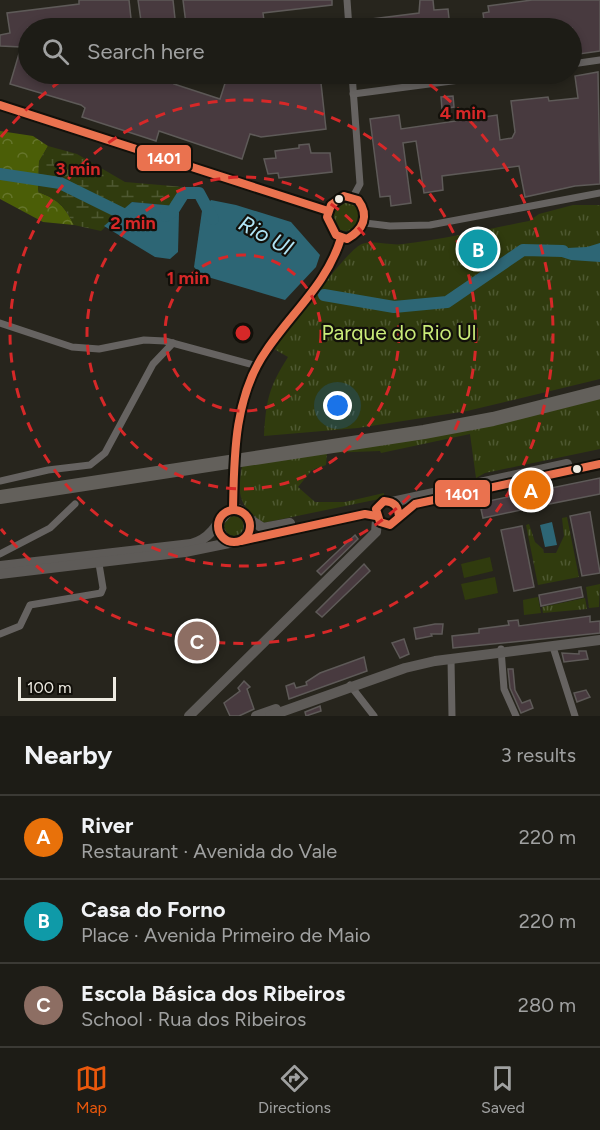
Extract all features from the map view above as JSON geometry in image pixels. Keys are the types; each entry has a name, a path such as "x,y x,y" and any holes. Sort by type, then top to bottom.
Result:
{"highway":[{"path":"245,457 492,414 600,387"},
{"path":"0,491 493,419 600,392"},
{"path":"0,497 230,459"}],"main road":[{"path":"189,716 376,532 377,514 384,501 392,502 600,457"},
{"path":"196,716 415,504 600,464"},
{"path":"392,502 398,508 395,521"},
{"path":"0,566 190,544 209,534 221,518 234,510 243,512 263,528 377,514"},
{"path":"0,574 191,552 365,514 377,514"},
{"path":"377,514 383,524 395,521"},
{"path":"221,518 219,532 225,540 238,542 249,534 249,519"},
{"path":"255,716 405,668 574,639 581,642"},
{"path":"270,716 404,664 434,656 553,647 600,640"}],"street":[{"path":"347,0 348,18"},
{"path":"582,63 600,60"},
{"path":"352,84 360,184 354,196"},
{"path":"353,94 429,84"},
{"path":"0,105 328,211"},
{"path":"365,223 390,226 430,225 600,193"},
{"path":"328,211 344,196 354,196 359,201 365,223"},
{"path":"328,211 333,233 341,238 351,238 365,223"},
{"path":"234,510 243,403 257,366 320,282 338,254 341,238"},
{"path":"0,323 72,346 99,349 144,340 173,343 257,366"},
{"path":"0,481 98,461 105,453 153,364 173,343"},
{"path":"0,554 50,528 75,504"},
{"path":"0,634 20,626 30,605 101,593 103,588 99,564"},
{"path":"553,647 575,716"},
{"path":"501,650 504,689 516,716"},
{"path":"450,659 452,716"},
{"path":"350,685 374,716"}],"green space":[{"path":"0,131 33,136 48,146 39,162 38,192 60,204 74,225 43,222 0,199"},
{"path":"48,146 77,154 125,182 184,187 174,206 132,202 101,231 74,225 60,204 38,192 39,161"},
{"path":"346,203 356,207 360,217 356,227 346,231 336,227 332,217 336,207"},
{"name":"Parque do Rio Ul","path":"573,205 600,205 600,379 467,411 358,428 264,436 270,394 288,357 274,349 354,249 367,243 398,244 450,237 529,221 539,214"},
{"path":"600,397 600,449 485,473 476,478 470,434 381,453 380,451 327,453 326,465 312,470 298,487 315,502 345,502 384,493 384,498 263,523 248,510 241,498 242,465"},
{"path":"230,516 238,516 244,522 244,530 238,536 230,536 224,530 224,522"},
{"path":"567,517 579,577 538,585 526,525 529,524 535,542 544,553 556,553 564,536 562,518"},
{"path":"490,557 493,571 464,578 461,564"},
{"path":"495,577 498,593 465,600 461,584"},
{"path":"600,584 599,607 589,608 586,587"},
{"path":"538,597 541,613 524,615 523,600"},
{"path":"585,598 587,609 543,613 542,607"}],"water":[{"path":"211,200 236,205 291,222 320,255 316,267 285,300 201,275 194,267 202,211"},
{"path":"132,202 176,206 179,213 178,252 170,259 155,257 104,226"},
{"path":"600,243 600,262 571,260 549,253 547,249 587,247"},
{"path":"552,522 557,545 545,547 540,525"}],"building":[{"path":"79,0 129,0 131,18 18,18 18,47 0,46 0,35 10,33 7,13 79,4"},
{"path":"138,0 173,0 175,18 141,18"},
{"path":"183,0 332,0 332,5 263,13 264,18 185,18"},
{"path":"420,0 433,0 434,10 448,9 449,18 380,18 419,13"},
{"path":"532,0 600,0 600,51 582,54 582,18 484,18 483,13 489,12 488,6"},
{"path":"18,57 18,84 174,84 220,99 225,84 321,84 326,129 261,137 250,134 242,159 159,131 156,141 82,117 85,108 81,105 10,84"},
{"path":"598,72 600,184 575,186 525,197 519,166 442,176 443,190 424,193 416,141 403,143 411,203 391,206 390,196 380,197 370,119 399,115 401,129 497,115 500,140 512,138 515,132 511,101 548,97 549,101 578,98 576,84 582,84 582,75"},
{"path":"453,96 454,107 442,109 441,97"},
{"path":"309,144 311,153 330,153 332,172 279,178 278,173 268,174 264,159 276,158 275,151 299,148 299,145"},
{"path":"486,235 490,239 482,252 472,251 473,246"},
{"path":"600,478 600,494 549,504 546,489"},
{"path":"532,492 535,507 483,518 481,509 485,508 484,502"},
{"path":"590,512 600,573 582,576 570,516"},
{"path":"522,526 534,587 514,591 501,530"},
{"path":"355,535 358,539 321,575 317,571"},
{"path":"364,564 370,571 322,617 316,612"},
{"path":"581,587 583,597 541,606 539,595"},
{"path":"590,616 590,622 600,621 600,633 453,648 452,636 479,633 479,629 509,625 508,621 518,620 519,626"},
{"path":"443,624 442,634 431,634 432,636 416,639 414,628"},
{"path":"404,639 409,654 400,658 392,643"},
{"path":"579,651 586,651 588,659 564,662 562,653 579,654"},
{"path":"364,657 367,671 289,699 286,686 294,683 296,688 307,685 306,682 320,673"},
{"path":"508,669 513,669 515,690 522,703 530,700 533,708 521,713 510,688"},
{"path":"244,681 250,687 247,689 254,709 239,716 230,716 224,703 240,691 238,688"},
{"path":"586,690 590,697 577,702 574,693"},
{"path":"320,706 321,711 306,716 305,712"}],"waterway":[{"name":"Rio Ul","path":"0,174 60,183 133,219"},
{"name":"Rio Ul","path":"165,216 172,212 184,193 199,193 213,219"},
{"path":"478,231 498,265"},
{"name":"Rio Ul","path":"324,295 394,307 447,302 523,250 563,251"}],"transit line":[{"name":"1401","path":"0,105 328,211"},
{"name":"1401","path":"344,196 358,200 364,212 361,227 347,239 336,235 327,217 331,205 344,196"},
{"name":"1401","path":"233,510 235,448 247,388 266,351 327,270 341,238"},
{"name":"1401","path":"399,517 397,507 391,502 384,501 376,509 380,522 390,525 415,504 600,464"},
{"name":"1401","path":"234,510 245,515 250,526 245,537 234,542 223,537 218,526 223,515 234,510"},
{"name":"1401","path":"241,541 365,514 376,516"}],"place":[{"name":"Casa do Forno","path":"478,249"},
{"name":"River","path":"531,490"},
{"name":"Escola Básica dos Ribeiros","path":"197,641"}]}
